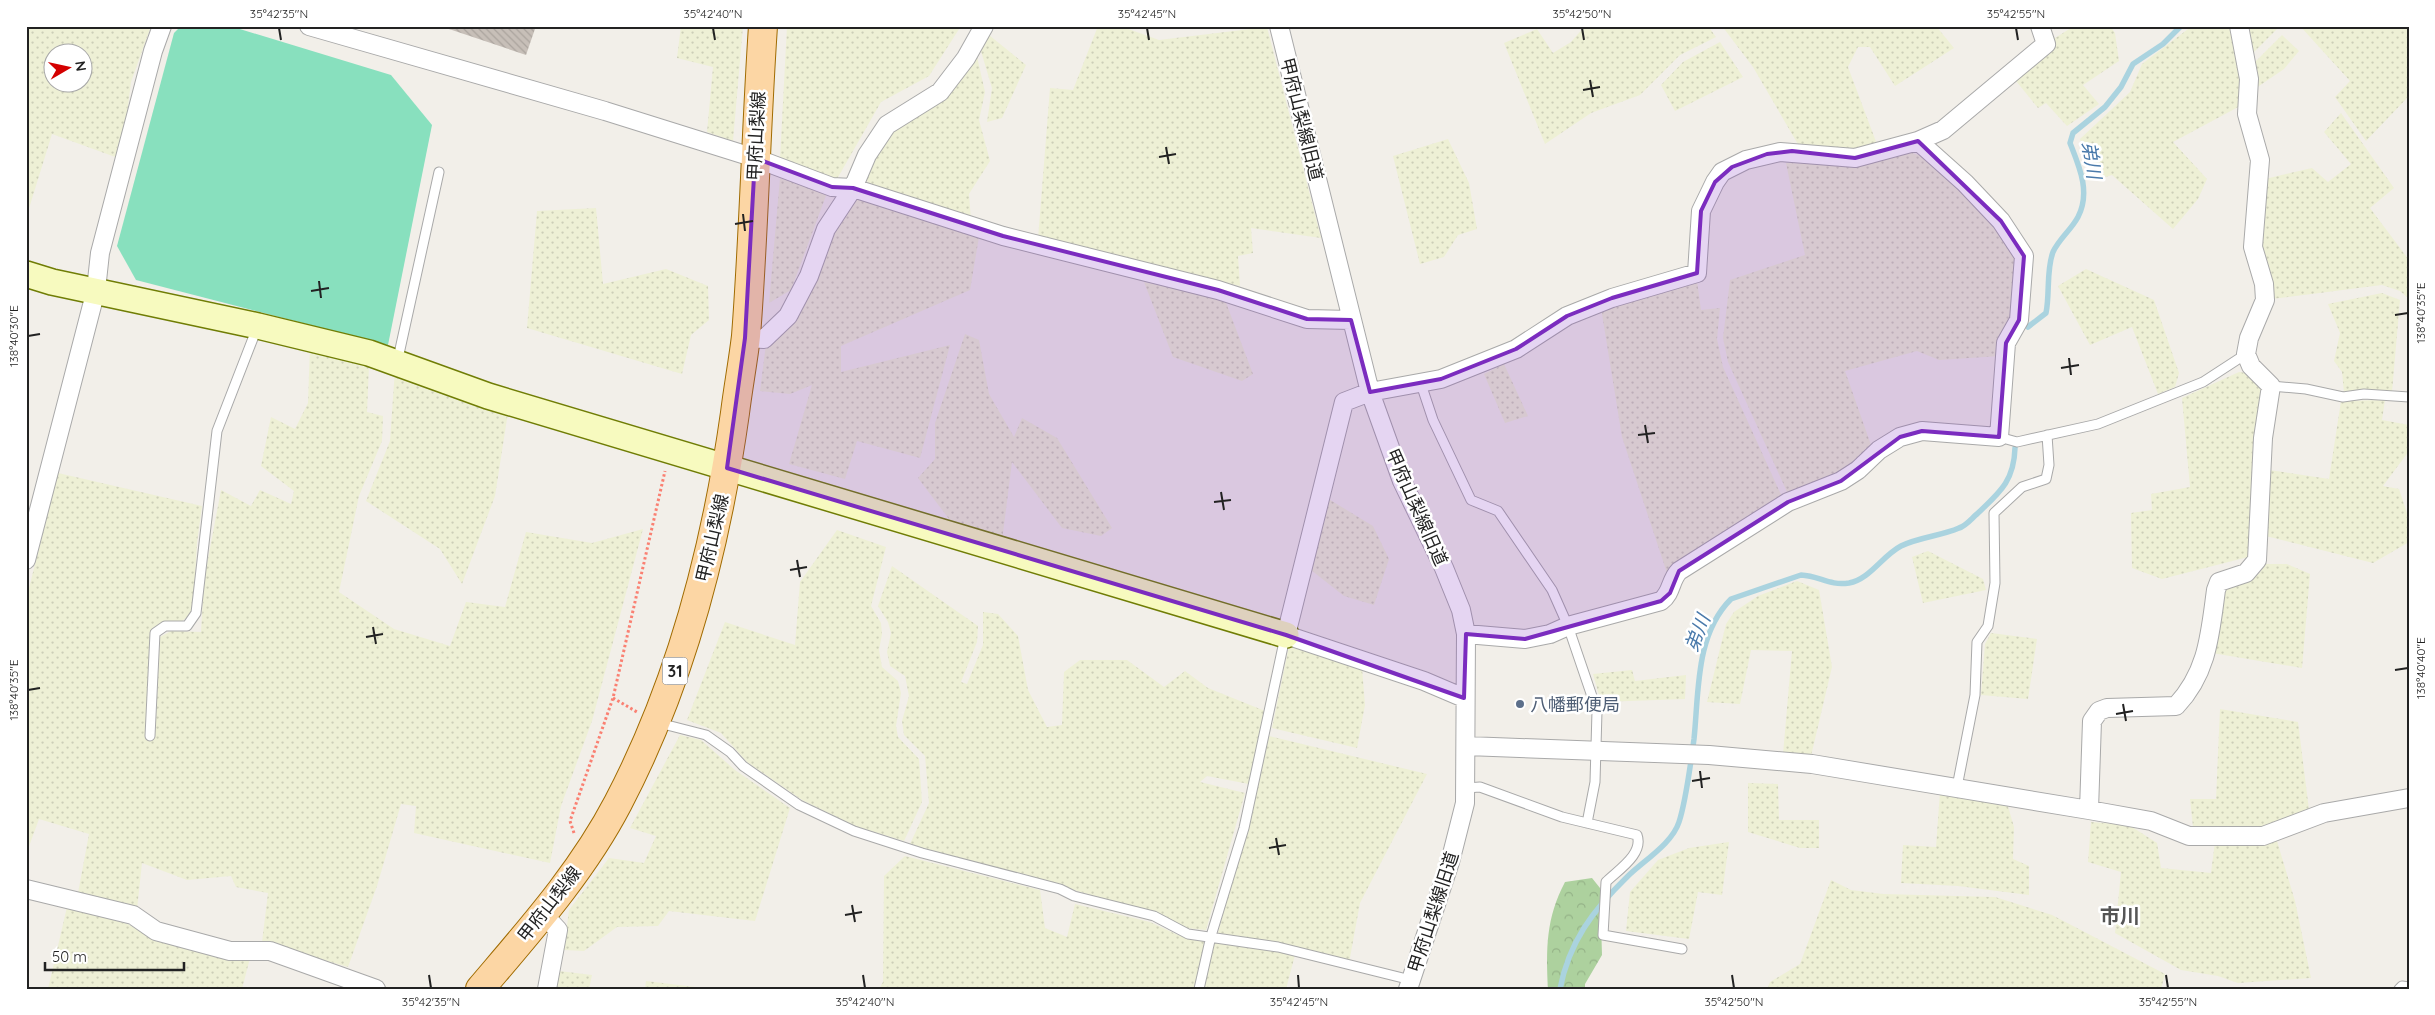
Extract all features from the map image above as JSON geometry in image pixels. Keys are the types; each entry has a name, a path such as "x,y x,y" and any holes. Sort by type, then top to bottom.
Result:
{"main road":[{"name":"甲府山梨線","path":"480,989 544,915 584,859 618,803 656,723 698,599 727,468 746,338 762,26"}],"street":[{"path":"26,560 96,290 100,253 153,51 162,26"},
{"path":"309,26 341,30 755,158 832,187 853,188 1003,236 1218,290 1307,319 1351,320"},
{"path":"746,338 764,338 788,316 808,276 826,229 853,188 867,155 887,125 940,92 966,58 984,26"},
{"name":"甲府山梨線旧道","path":"1279,26 1370,392 1402,480 1444,568 1461,610 1466,634 1464,698 1467,746 1466,803 1450,862 1409,985"},
{"path":"1286,635 1344,402 1370,392 1440,379 1516,349 1567,316 1612,298 1697,273 1701,212 1715,182 1722,172 1780,152 1855,158 1918,142 1943,130 2046,44 2040,26"},
{"path":"2089,810 2092,721 2099,711 2107,708 2176,706 2188,694 2207,653 2216,590 2219,582 2246,573 2257,560 2265,416 2271,386 2251,366 2246,354 2249,338 2265,300 2264,284 2253,247 2260,160 2247,114 2249,79 2239,26"},
{"path":"1466,634 1525,639 1550,634 1568,626 1661,600 1670,593 1675,575 1679,571 1788,502 1841,482 1858,470 1879,450 1900,437 1922,431 1999,436 2006,343 2019,320 2024,256 2001,221 1965,183 1918,142"},
{"path":"26,274 370,353 488,396 672,449 727,468 1286,635 1424,682 1464,698"},
{"path":"1467,746 1709,755 1812,764 2089,810 2150,822 2189,836 2263,836 2324,813 2409,798"},
{"path":"26,889 132,915 156,931 230,951 270,951 376,989"},
{"path":"544,915 558,930 546,989"}],"lane":[{"path":"397,363 439,172"},
{"path":"150,736 155,633 165,626 187,626 196,613 217,431 258,326"},
{"path":"1999,436 2017,442 2098,424 2203,382 2246,354"},
{"path":"1421,384 1433,420 1471,500 1498,510 1552,590 1568,626 1597,711 1595,782 1587,823"},
{"path":"2271,386 2306,389 2343,397 2364,394 2409,397"},
{"path":"1957,787 1975,695 1977,642 1988,626 1995,583 1994,513 2022,487 2046,479 2049,465 2047,435"},
{"path":"1200,989 1211,936 1244,828 1286,635"},
{"path":"656,723 706,735 730,752 743,766 799,805 854,831 922,853 1060,889 1074,896 1154,916 1188,934 1278,947 1409,985"},
{"path":"1466,788 1480,787 1562,818 1637,835 1639,840 1637,851 1606,882 1603,935 1682,949"},
{"path":"2399,989 2402,986 2409,987"}],"path":[{"path":"584,859 570,821 613,698 661,482 672,449"}],"highlighted area":[{"path":"1918,141 2001,221 2024,256 2019,320 2006,343 1999,437 1922,431 1900,437 1841,481 1788,502 1679,571 1670,593 1661,601 1525,639 1466,634 1464,698 1286,635 727,468 745,338 755,158 832,187 853,188 1003,236 1218,290 1307,319 1351,320 1370,392 1441,379 1516,349 1567,316 1612,298 1697,273 1701,211 1715,182 1732,167 1767,154 1792,151 1855,158"}],"green space":[{"path":"26,26 151,26 131,82 125,130 118,158 52,134 26,218"},
{"path":"181,26 230,26 391,75 432,125 388,345 136,280 117,246 174,33"},
{"path":"681,26 743,26 733,141 707,132 713,67 677,58"},
{"path":"787,26 961,26 929,76 881,102 837,179 780,159"},
{"path":"1098,26 1120,26 1159,40 1267,27 1321,238 1251,228 1253,253 1238,256 1240,286 1038,239 1050,88 1073,90"},
{"path":"1585,26 1708,26 1716,37 1680,55 1640,95 1591,113 1545,144 1504,43 1537,29 1553,53 1571,42"},
{"path":"1722,26 1936,26 1954,48 1895,86 1870,47 1858,47 1848,67 1878,147 1852,153 1799,146 1753,67"},
{"path":"2074,26 2110,26 2115,33 2119,61 2083,85 2099,104 2067,126 2046,103 2038,108 2016,81 2047,52 2052,40"},
{"path":"2192,26 2235,26 2244,81 2242,105 2173,142 2207,179 2198,199 2173,229 2112,175 2096,180 2080,139 2130,92 2142,64"},
{"path":"2244,26 2280,26 2249,57"},
{"path":"2300,26 2409,26 2409,96 2366,141 2335,97 2350,81"},
{"path":"989,35 1026,65 1002,118 987,122 992,88 980,48"},
{"path":"2282,35 2299,51 2284,69 2256,88 2253,64"},
{"path":"1720,42 1743,77 1675,111 1661,85 1683,62"},
{"path":"976,52 985,92 979,120 990,161 969,194 971,220 872,191 865,176 890,130"},
{"path":"2341,113 2394,188 2370,208 2409,260 2409,299 2400,291 2382,285 2272,299 2259,247 2265,179 2312,168 2328,182 2351,164 2324,132"},
{"path":"1448,139 1469,183 1477,229 1458,235 1444,257 1420,264 1393,156"},
{"path":"1906,151 1931,159 1997,223 2019,256 2015,306 2000,356 1939,360 1917,351 1845,371 1871,445 1857,464 1788,494 1728,362 1723,338 1730,280 1805,255 1786,163 1862,165"},
{"path":"780,178 827,193 791,290 769,303"},
{"path":"857,196 979,237 970,290 841,346 841,372 950,345 920,458 857,441 845,479 789,464 812,385 790,394 760,391 766,344 792,326 803,306 831,233"},
{"path":"596,208 603,284 666,269 708,286 709,320 691,335 682,374 527,328 537,211"},
{"path":"2086,269 2154,300 2179,373 2175,387 2158,394 2132,327 2090,345 2058,286"},
{"path":"1697,281 1701,310 1720,308 1717,339 1723,367 1783,499 1667,573 1622,437 1601,308"},
{"path":"1144,282 1225,300 1253,374 1242,381 1173,357"},
{"path":"2382,293 2400,300 2392,392 2344,393 2342,372 2334,361 2340,333 2328,304"},
{"path":"965,334 979,340 989,394 1014,437 1022,418 1057,438 1112,528 1101,536 1062,528 1012,462 1002,541 952,523 918,478 935,459 935,423"},
{"path":"310,346 369,366 367,412 383,416 382,441 359,496 339,592 394,629 450,646 466,602 505,607 526,532 592,543 643,529 592,721 561,806 550,863 414,833 416,806 401,804 377,886 348,967 262,942 268,893 236,887 231,876 187,880 142,863 137,909 78,893 89,834 39,819 28,849 26,849 26,600 58,473 202,506 197,543 193,612 181,622 168,622 152,628 147,740 155,738 160,637 171,631 201,632 204,580 221,490 251,506 260,490 291,504 294,491 261,466 271,417 295,429 308,403"},
{"path":"1504,364 1528,416 1505,423 1484,374"},
{"path":"395,369 509,406 495,496 462,584 440,549 366,501 390,441"},
{"path":"2239,372 2255,374 2265,389 2254,524 2248,557 2162,579 2132,568 2131,513 2152,510 2151,494 2190,487 2182,398"},
{"path":"2385,400 2382,420 2409,425 2409,451 2383,486 2399,489 2409,519 2409,542 2373,563 2266,536 2269,470 2329,479 2341,401"},
{"path":"1327,498 1373,526 1389,559 1374,605 1344,596 1311,570"},
{"path":"837,530 886,547 871,606 881,623 882,634 879,650 882,667 898,681 901,693 896,726 898,737 919,759 922,802 904,841 855,826 802,800 747,762 721,733 687,720 725,622 795,645 800,582"},
{"path":"1928,551 1983,579 1986,590 1923,603 1912,557"},
{"path":"2265,564 2287,564 2310,574 2302,668 2212,653 2221,590 2259,574"},
{"path":"892,566 978,626 977,642 961,682 967,684 983,645 983,612 998,614 1018,636 1028,690 1047,727 1062,725 1064,672 1080,660 1127,660 1164,687 1185,671 1208,688 1265,711 1249,784 1207,776 1200,782 1245,793 1206,930 1187,928 1159,914 910,844 929,803 925,756 904,735 902,721 909,696 905,676 890,666 887,652 891,633 888,622 878,606"},
{"path":"1797,581 1819,590 1832,667 1811,756 1783,754 1792,651 1751,650 1740,704 1707,702 1726,624 1734,612 1758,596"},
{"path":"1991,633 2037,639 2028,699 1981,695 1985,644"},
{"path":"1289,646 1362,668 1365,705 1357,748 1272,728"},
{"path":"1632,670 1635,681 1686,675 1685,699 1601,702 1593,674"},
{"path":"2220,709 2298,722 2309,810 2273,826 2256,828 2193,827 2190,799 2216,799"},
{"path":"680,735 701,740 735,770 790,808 755,921 669,911 658,926 617,927 584,951 564,950 569,910 609,858 644,863 656,836 630,828"},
{"path":"1269,736 1427,774 1360,903 1349,963 1281,945 1218,933"},
{"path":"1748,783 1778,784 1779,820 1819,820 1819,848 1800,848 1748,832"},
{"path":"1940,792 2007,803 2014,827 2013,859 2029,866 2029,895 1958,886 1901,883 1903,845 1936,847"},
{"path":"2091,822 2129,825 2157,843 2161,868 2211,873 2215,842 2277,841 2295,901 2311,978 2238,983 2218,976 2181,970 2115,933 2121,872 2088,862"},
{"path":"1729,842 1722,895 1698,892 1689,939 1626,931 1630,892 1658,860 1689,848"},
{"path":"905,856 1040,890 1045,928 1067,937 1075,904 1150,922 1178,935 1206,940 1194,989 879,989 883,982 884,876"},
{"path":"1592,878 1600,888 1602,955 1585,984 1585,989 1548,989 1547,947 1554,908 1559,895 1565,882"},
{"path":"1831,880 1851,890 1883,894 1995,897 2052,915 2165,974 2161,989 1767,989 1770,982 1800,964"},
{"path":"67,907 128,924 155,941 250,958 242,989 48,989"},
{"path":"1215,941 1295,955 1286,989 1204,989"},
{"path":"559,971 592,975 589,989 555,989"},
{"path":"646,981 712,989 645,989"}],"building":[{"path":"449,26 536,26 526,55 449,29"}],"waterway":[{"name":"弟川","path":"2028,327 2046,313 2053,252 2075,222 2082,208 2084,189 2070,143 2073,133 2105,107 2121,87 2133,64 2163,44 2181,26"},
{"name":"弟川","path":"1560,989 1569,956 1593,915 1627,877 1664,845 1679,822 1690,769 1701,665 1711,629 1719,613 1731,599 1801,575 1842,584 1856,581 1901,546 1962,527 1999,492 2009,478 2015,448"}],"place":[{"name":"八幡郵便局","path":"1520,704"}],"district":[{"name":"市川","path":"2120,915"}]}
